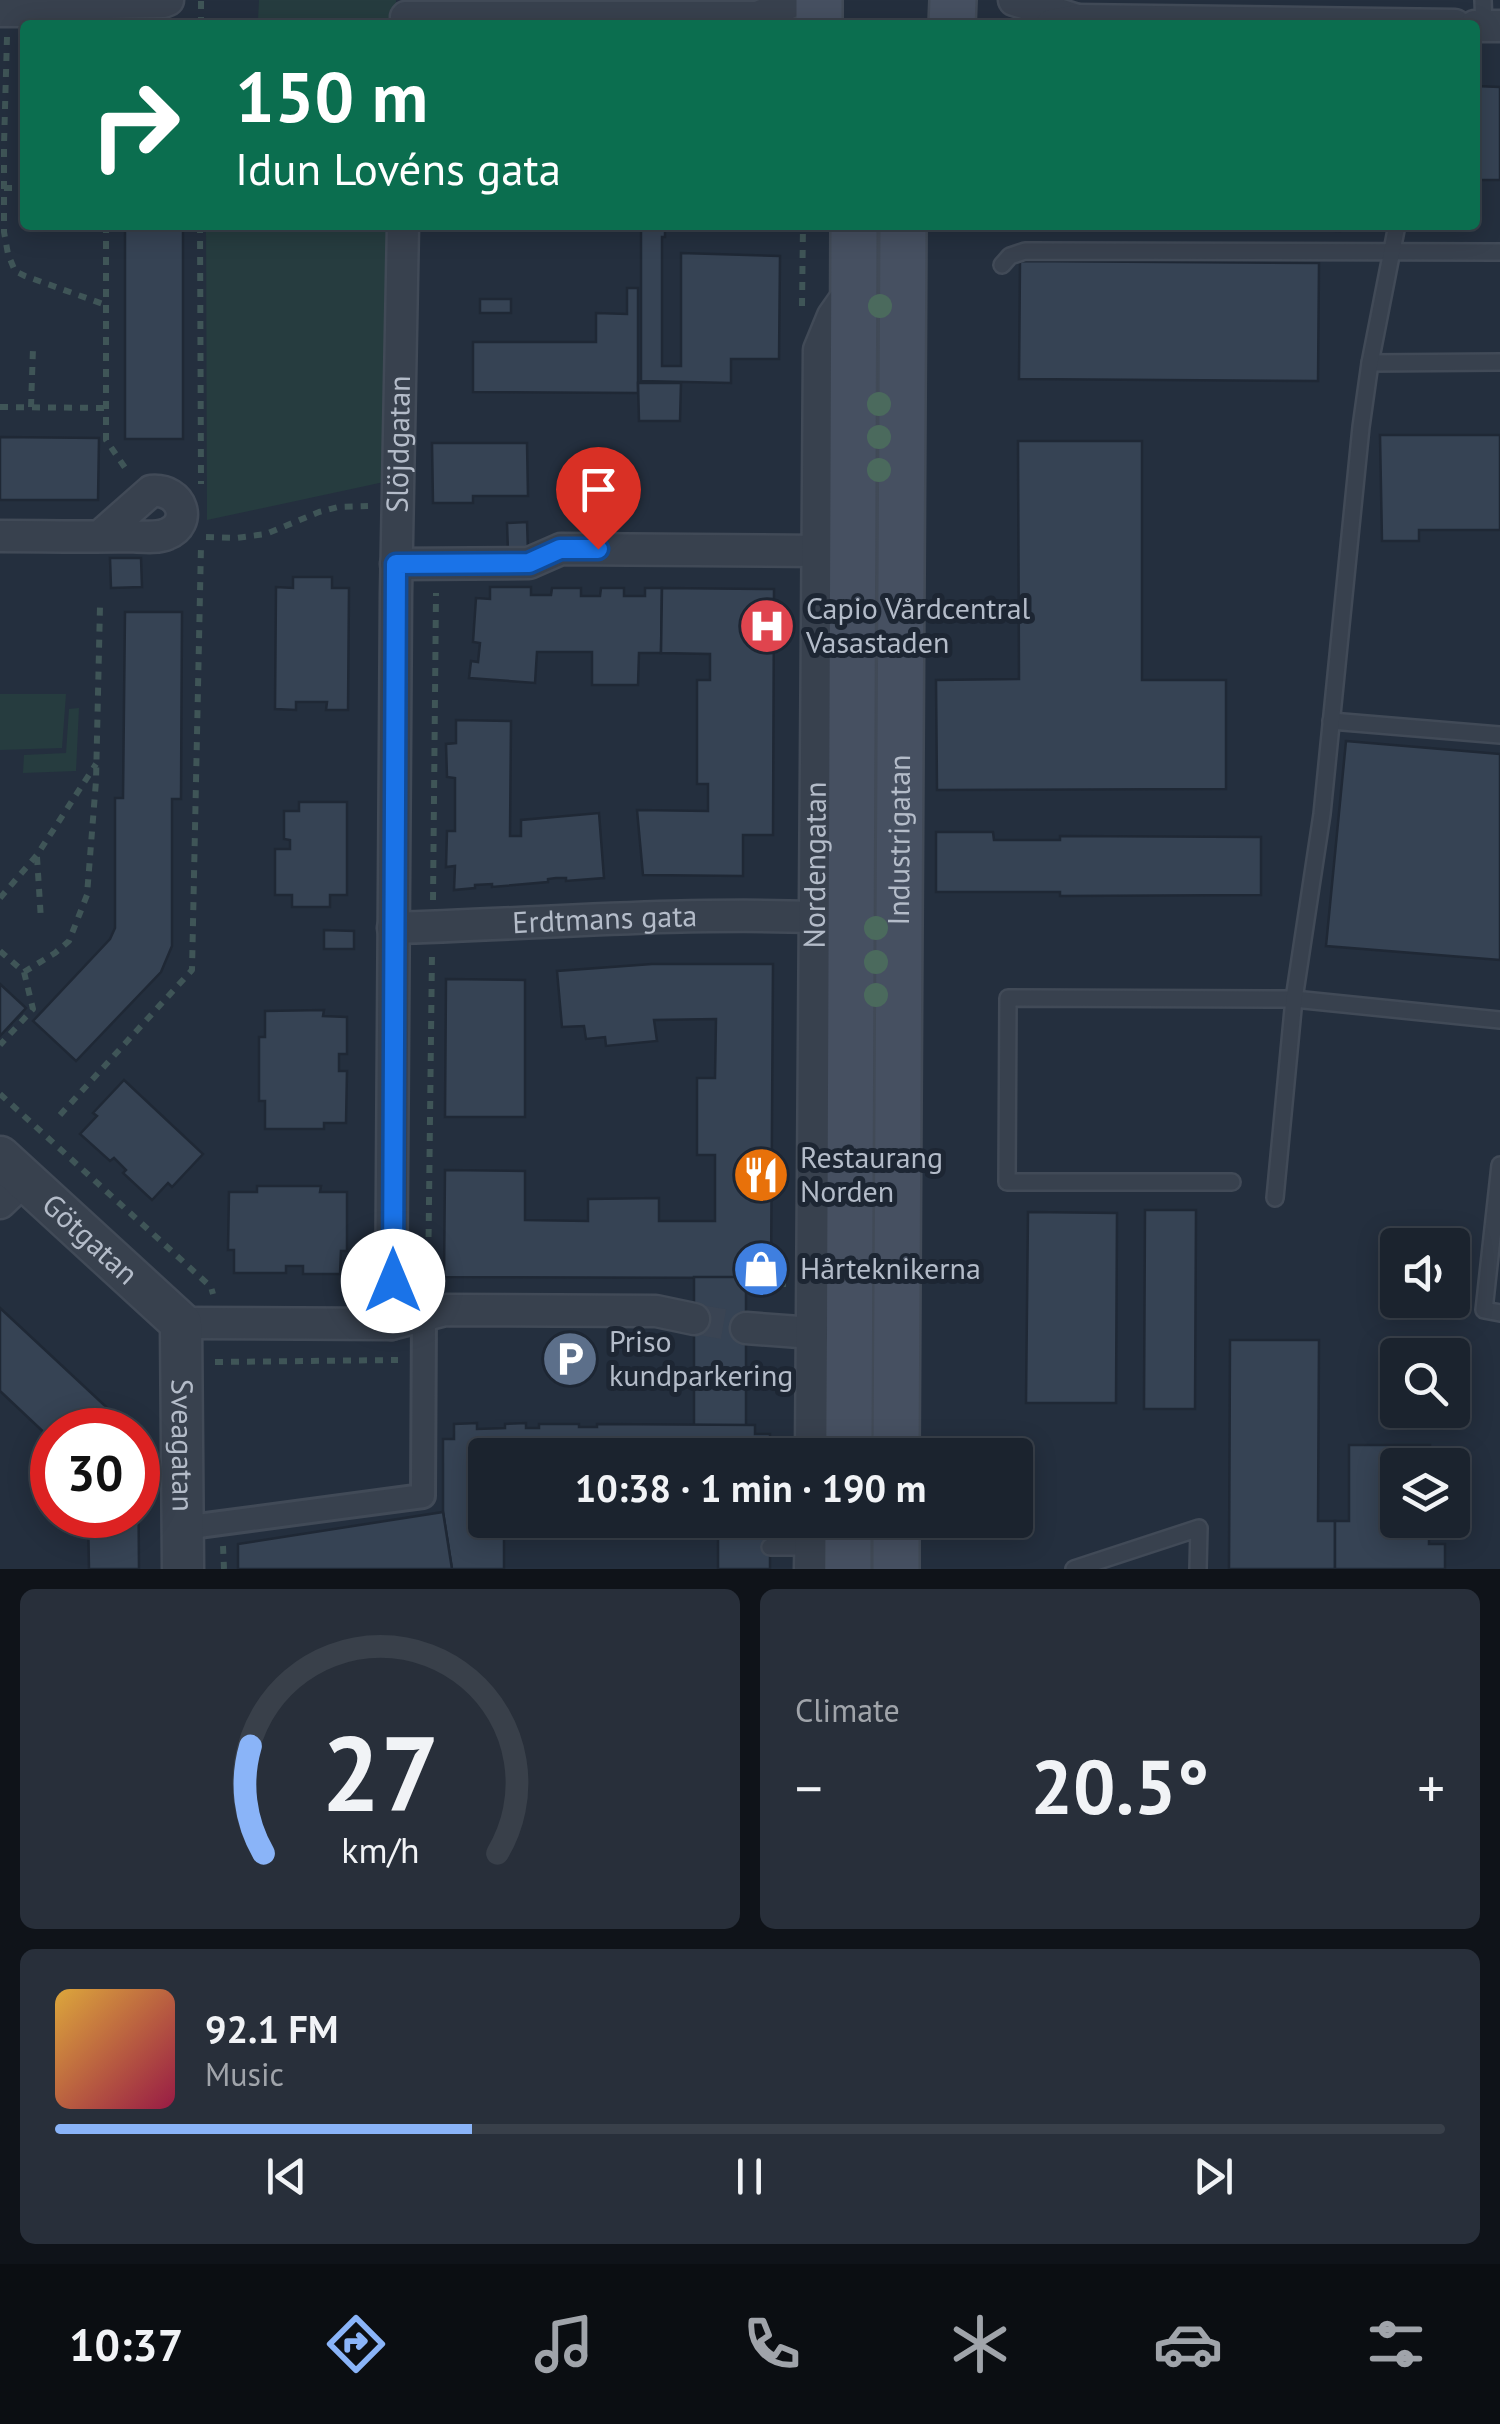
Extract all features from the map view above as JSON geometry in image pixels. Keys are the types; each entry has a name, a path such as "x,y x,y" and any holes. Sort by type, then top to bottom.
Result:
{"main road":[{"name":"Industrigatan","path":"849,1438 854,230"},
{"name":"Industrigatan","path":"896,1438 903,230"},
{"path":"896,1538 896,1569"}],"street":[{"path":"4,11 86,10 108,2 168,0"},
{"path":"767,20 796,0"},
{"path":"1014,0 1059,20"},
{"path":"406,14 715,20"},
{"name":"Slöjdgatan","path":"391,1324 396,564 403,230"},
{"name":"Nordengatan","path":"811,1438 819,350 833,316 854,287"},
{"path":"0,536 100,536 164,536 177,528 181,505 166,491 150,491 100,536"},
{"path":"396,564 529,563 560,549 818,551"},
{"name":"Erdtmans gata","path":"394,928 602,918 815,917"},
{"name":"Götgatan","path":"8,1180 200,1323"},
{"path":"200,1323 391,1324 445,1310 639,1310 694,1319"},
{"path":"183,1528 423,1496 424,1316"},
{"name":"Sveagatan","path":"184,1569 183,1528 200,1323"},
{"path":"746,1328 813,1333"}],"lane":[{"path":"1275,1198 1294,999 1322,814 1370,363 1397,230"},
{"path":"1002,265 1010,256 1025,251 1500,252"},
{"path":"1370,363 1500,362"},
{"path":"1331,721 1500,735"},
{"path":"1232,1182 1007,1182 1008,998 1294,999 1500,1020"},
{"path":"1500,1165 1484,1310 1500,1313"},
{"path":"1074,1569 1198,1528 1198,1569"},
{"path":"770,1547 820,1551"}],"path":[{"path":"4,11 4,232 8,254 15,271 106,305"},
{"path":"4,188 18,188"},
{"path":"106,230 106,440 143,496"},
{"path":"200,230 201,498"},
{"path":"31,408 33,348"},
{"path":"0,407 105,408"},
{"path":"60,1115 192,970 201,537 266,534 338,507 399,505"},
{"path":"24,972 68,940 86,895 97,762 100,606"},
{"path":"0,898 37,856 97,762"},
{"path":"37,856 41,920"},
{"path":"0,951 24,972 32,1010 0,1045"},
{"path":"0,1094 211,1288 200,1323"},
{"path":"220,1362 424,1359"}],"green space":[{"path":"259,0 396,0 396,20 258,20"},
{"path":"206,230 390,230 384,482 207,520"},
{"path":"0,694 66,694 62,748 0,750"},
{"path":"79,708 76,771 23,773 24,755 66,753 69,709"}],"building":[{"path":"1480,86 1500,87 1500,180 1480,180"},
{"path":"125,230 183,230 183,439 125,439"},
{"path":"641,230 665,230 662,366 681,366 681,253 780,256 779,359 731,359 731,383 641,381"},
{"path":"1020,261 1319,263 1318,381 1019,379"},
{"path":"627,288 638,288 638,393 473,392 473,342 596,342 596,313 627,314"},
{"path":"480,299 511,299 511,313 480,313"},
{"path":"638,383 681,383 680,421 639,421"},
{"path":"1380,435 1500,435 1500,530 1419,530 1419,541 1382,541"},
{"path":"0,437 99,438 98,500 0,500"},
{"path":"1018,441 1142,441 1142,680 1226,680 1226,789 937,790 936,680 1019,679"},
{"path":"432,443 527,443 528,496 473,496 473,503 433,503"},
{"path":"527,522 528,551 508,552 507,523"},
{"path":"110,558 141,558 142,587 111,588"},
{"path":"293,577 332,577 332,588 349,588 348,710 326,710 327,702 296,702 296,710 275,709 276,587 293,588"},
{"path":"490,587 531,587 531,595 551,595 552,588 581,588 581,596 600,596 601,588 624,588 624,596 645,596 645,588 662,588 661,653 639,653 638,685 592,685 592,652 537,652 535,683 469,678 471,661 478,662 480,643 473,642 476,598 490,599"},
{"path":"662,588 774,589 773,835 743,835 743,876 643,875 637,810 708,811 708,784 697,784 697,680 710,680 710,654 661,653"},
{"path":"125,612 182,612 181,799 172,799 172,946 161,972 76,1061 33,1021 110,939 115,928 115,798 123,798"},
{"path":"456,720 511,721 510,836 521,836 521,820 599,813 604,878 556,878 548,882 475,885 454,890 455,866 446,867 447,831 455,831 455,778 447,777 446,744 456,743"},
{"path":"1346,741 1500,754 1500,960 1326,946"},
{"path":"299,802 347,802 347,895 330,895 330,907 292,907 292,895 275,895 275,849 290,849 290,840 284,839 284,811 299,811"},
{"path":"936,832 993,832 994,840 1060,840 1060,836 1261,837 1261,895 936,892"},
{"path":"324,930 354,931 354,949 324,949"},
{"path":"652,964 773,964 771,1278 444,1277 445,1170 525,1171 525,1220 588,1221 588,1199 659,1198 659,1221 715,1221 715,1155 697,1155 697,1078 715,1078 716,1019 654,1020 657,1041 606,1046 605,1037 586,1039 584,1026 562,1027 557,971"},
{"path":"446,979 525,980 525,1117 445,1117"},
{"path":"0,984 26,1008 0,1036"},
{"path":"324,1010 323,1016 347,1017 347,1054 339,1054 339,1071 347,1071 346,1123 324,1123 324,1129 265,1129 265,1101 259,1101 259,1037 265,1037 265,1011"},
{"path":"124,1080 203,1154 172,1187 168,1183 152,1200 123,1173 126,1170 114,1158 110,1161 80,1134 97,1116 93,1113"},
{"path":"257,1186 321,1186 320,1192 347,1192 347,1251 341,1251 340,1274 303,1274 303,1266 286,1266 286,1273 234,1273 234,1250 228,1250 229,1192 257,1192"},
{"path":"1145,1210 1196,1210 1195,1409 1144,1409"},
{"path":"1028,1212 1117,1213 1116,1403 1026,1403"},
{"path":"694,1277 746,1277 746,1426 694,1425"},
{"path":"0,1308 107,1408 30,1408 30,1419 0,1391"},
{"path":"1230,1340 1319,1340 1318,1521 1335,1521 1335,1569 1229,1569"},
{"path":"477,1423 477,1429 526,1423 526,1428 539,1428 539,1424 755,1425 755,1434 770,1434 770,1438 468,1438 468,1538 504,1538 504,1569 452,1569 443,1512 443,1439 454,1439 454,1424"},
{"path":"1349,1445 1430,1445 1380,1448 1380,1538 1429,1538 1429,1544 1445,1544 1445,1569 1335,1569 1335,1521 1349,1521"},
{"path":"443,1512 452,1569 238,1569 238,1544"},
{"path":"88,1538 139,1538 139,1569 89,1569"},
{"path":"718,1538 770,1538 770,1569 718,1569"}],"tunnel":[{"path":"694,1319 746,1328"}],"place":[{"name":"Capio Vårdcentral Vasastaden","path":"767,626"},
{"name":"Restaurang Norden","path":"761,1175"},
{"name":"Hårteknikerna","path":"761,1269"},
{"name":"Priso kundparkering","path":"570,1359"}],"route":[{"path":"393,1281 396,564 529,563 560,549 598,549"}]}
